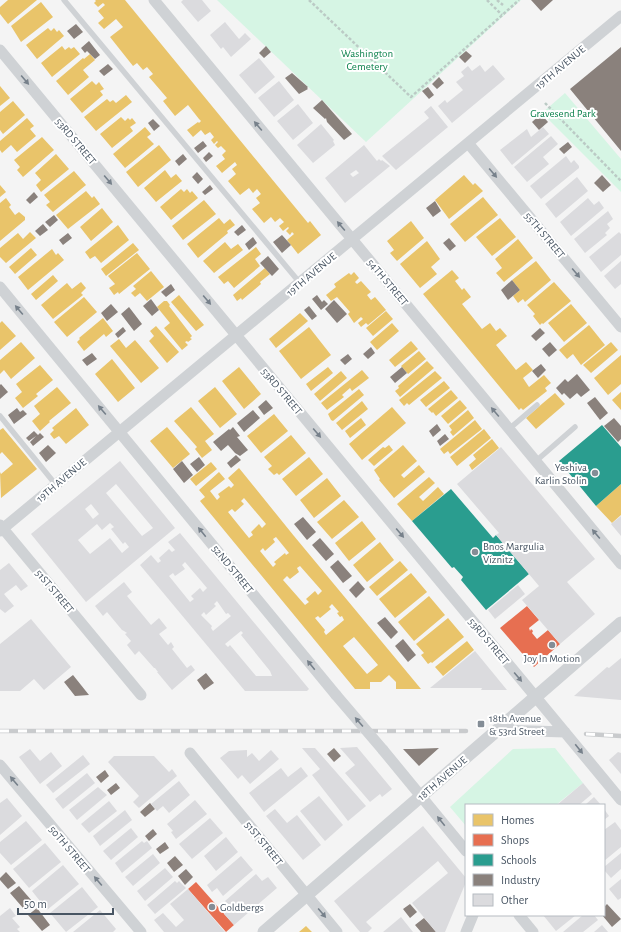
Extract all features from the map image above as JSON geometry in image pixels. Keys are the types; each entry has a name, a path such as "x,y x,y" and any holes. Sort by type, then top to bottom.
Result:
{"street":[{"name":"54TH STREET","path":"154,0 621,564"},
{"name":"19TH AVENUE","path":"1,528 56,485 119,431 353,240 621,16"},
{"name":"53RD STREET","path":"0,50 621,800"},
{"name":"55TH STREET","path":"468,143 621,327"},
{"name":"52ND STREET","path":"0,287 465,850"},
{"name":"51ST STREET","path":"1,528 141,695"},
{"name":"18TH AVENUE","path":"264,932 621,623"},
{"path":"497,730 565,732"},
{"name":"51ST STREET","path":"190,753 337,932"},
{"name":"50TH STREET","path":"0,765 141,932"},
{"path":"466,932 473,916"},
{"path":"519,916 533,932"}],"lane":[{"path":"64,0 300,283"},
{"path":"510,429 537,405"},
{"path":"0,416 56,485"},
{"path":"536,461 575,427"}],"path":[{"path":"309,0 411,97 519,0"},
{"path":"487,0 502,15"},
{"path":"497,0 503,5"},
{"path":"545,103 621,181"}],"green space":[{"name":"Washington Cemetery","path":"217,0 521,0 366,142"},
{"name":"Gravesend Park","path":"565,93 621,159 621,192 542,113"},
{"path":"555,748 583,783 557,804 465,804 465,825 450,807 513,749"}],"building: Homes":[{"path":"8,0 37,0 8,24 0,14 0,7"},
{"path":"95,0 125,0 308,223 310,221 321,235 298,254 287,240 294,234 292,232 290,235 286,231 289,228 288,227 283,231 279,226 284,222 280,218 275,222 271,217 264,223 252,209 260,203 256,198 261,194 257,189 253,193 249,188 240,195 228,181 236,174 232,169 237,165 235,162 222,173 216,166 225,159 222,155 226,151 221,146 218,148 215,145 218,142 217,141 214,144 211,140 214,137 210,132 205,135 201,130 193,137 187,130 201,121 188,105 175,116 163,101 167,98 149,77 153,74 147,67 143,70 137,63 133,66 110,37 123,27 116,19 104,29 98,23 104,18 98,11 105,5 103,3 98,7 94,3 96,1"},
{"path":"41,2 53,17 21,42 11,26"},
{"path":"48,28 51,31 54,28 57,32 59,30 64,36 37,59 26,45"},
{"path":"62,46 65,50 69,47 71,49 74,47 80,54 52,77 41,63"},
{"path":"90,54 95,60 83,70 89,77 68,95 56,81 83,58 84,59"},
{"path":"92,81 96,85 99,82 104,89 100,91 103,95 82,113 70,99"},
{"path":"0,86 10,98 0,106"},
{"path":"126,95 132,102 96,131 84,117 107,99 110,102 113,100 116,103"},
{"path":"13,101 25,115 3,134 0,130 0,112"},
{"path":"121,117 125,121 128,118 130,120 132,118 136,123 130,127 133,131 112,148 100,134"},
{"path":"27,118 34,126 30,129 36,136 17,152 11,145 2,153 0,150 0,141"},
{"path":"145,127 151,134 147,137 154,144 125,168 113,154"},
{"path":"42,137 54,150 23,177 17,170 20,167 14,160"},
{"path":"159,145 171,160 138,187 126,172"},
{"path":"56,154 69,169 41,192 36,185 41,180 35,173"},
{"path":"165,170 171,178 176,174 182,181 156,202 144,188"},
{"path":"74,171 86,185 53,212 46,205 50,202 44,195"},
{"path":"464,175 473,185 475,183 483,191 449,219 435,200"},
{"path":"0,185 6,192 0,197"},
{"path":"181,189 184,192 187,189 190,193 192,191 198,198 171,220 160,207"},
{"path":"86,191 92,198 94,196 100,204 68,229 56,215"},
{"path":"483,197 498,215 465,242 450,224"},
{"path":"6,198 11,205 9,207 15,215 19,212 25,217 25,220 0,241 0,203"},
{"path":"204,200 216,214 183,240 172,226"},
{"path":"102,208 113,222 91,241 80,227"},
{"path":"219,218 224,224 230,219 235,225 227,231 228,233 198,258 187,244"},
{"path":"500,218 516,237 492,256 476,237"},
{"path":"411,221 424,238 397,261 390,253 394,250 387,241"},
{"path":"118,225 129,240 101,263 95,256 90,259 85,252"},
{"path":"30,232 36,238 6,263 0,257 0,248 18,233 23,239"},
{"path":"518,239 533,258 504,282 496,273 502,268 495,259"},
{"path":"427,241 440,259 431,267 437,274 420,288 400,264"},
{"path":"225,242 231,249 238,244 243,250 214,273 203,261"},
{"path":"133,243 139,250 106,276 101,269"},
{"path":"256,247 261,254 255,259 260,266 234,288 228,281 224,284 218,277"},
{"path":"31,248 37,255 15,274 9,267"},
{"path":"52,249 56,255 58,253 64,260 28,290 18,277"},
{"path":"137,253 150,269 119,294 118,292 114,295 109,288 115,284 108,276"},
{"path":"536,261 551,280 525,302 523,299 518,303 513,296 520,290 512,280"},
{"path":"265,268 270,274 260,282 261,284 242,300 241,298 237,301 233,295"},
{"path":"452,270 459,278 455,281 462,290 464,288 471,297 462,304 482,329 490,323 496,331 500,328 507,336 496,345 516,370 526,362 533,370 523,378 529,387 544,375 551,383 545,388 547,391 523,410 521,408 519,410 423,294"},
{"path":"151,271 164,287 147,301 140,293 135,297 131,293 136,289 133,286"},
{"path":"354,272 359,278 355,282 357,284 361,281 371,292 367,295 371,300 375,297 386,310 368,325 366,323 361,327 358,323 363,319 361,317 354,323 348,314 350,312 337,297 331,301 326,295 336,287 334,284 349,273 351,275"},
{"path":"53,275 58,281 36,300 31,294"},
{"path":"81,282 86,288 81,293 83,295 53,319 41,305 67,283 72,289"},
{"path":"554,282 571,301 540,325 533,316 535,314 527,305"},
{"path":"179,295 204,325 196,331 171,302"},
{"path":"84,297 97,312 67,337 54,322"},
{"path":"164,301 167,301 170,305 169,306 192,336 190,338 192,339 185,342 188,345 182,350 164,328 170,323 157,307"},
{"path":"571,304 587,323 564,342 548,323"},
{"path":"386,311 393,319 373,336 366,328"},
{"path":"300,313 308,321 276,348 269,339"},
{"path":"103,318 113,331 106,337 104,334 84,351 77,342 80,339 79,338"},
{"path":"2,321 16,336 0,350 0,323"},
{"path":"392,323 399,331 377,350 370,342"},
{"path":"589,325 605,345 581,365 573,354 567,359 559,350"},
{"path":"156,326 179,352 167,363 149,341 154,336 150,331"},
{"path":"309,327 331,355 301,379 279,351"},
{"path":"119,339 126,348 135,340 159,368 141,383 110,346"},
{"path":"411,341 418,349 395,367 389,360"},
{"path":"21,342 35,358 11,379 4,370 0,374 0,360"},
{"path":"611,342 618,350 591,373 583,365"},
{"path":"419,351 426,359 408,374 401,366"},
{"path":"621,355 621,384 608,395 594,378"},
{"path":"112,359 135,388 118,402 95,374"},
{"path":"427,361 434,368 400,397 395,391 399,388 398,386"},
{"path":"40,365 53,380 36,394 38,396 23,408 15,398 22,392 16,384"},
{"path":"239,367 261,394 244,409 222,381"},
{"path":"328,367 333,373 311,391 306,384"},
{"path":"362,370 369,378 352,391 350,388 342,395 344,397 327,410 321,403"},
{"path":"341,371 347,378 320,401 314,394"},
{"path":"435,371 442,378 409,405 407,403 404,406 399,400"},
{"path":"444,381 450,388 426,407 420,400"},
{"path":"57,387 71,403 49,421 50,422 40,431 32,421 40,414 34,406"},
{"path":"215,387 237,414 220,428 198,401"},
{"path":"359,389 364,395 333,421 331,420 328,414"},
{"path":"451,390 458,398 436,416 428,409"},
{"path":"621,392 621,410 612,400"},
{"path":"555,393 565,404 536,429 526,418"},
{"path":"460,400 467,408 448,424 441,416"},
{"path":"362,401 368,409 342,430 336,423"},
{"path":"191,407 214,434 205,441 212,450 202,458 195,449 197,447 174,421"},
{"path":"392,407 406,423 362,460 349,444"},
{"path":"76,408 89,425 66,444 59,436 54,439 50,434 54,430 52,428"},
{"path":"468,410 474,418 453,436 450,432 452,430 449,426"},
{"path":"274,414 288,431 261,453 247,436"},
{"path":"361,418 366,425 350,438 345,431"},
{"path":"475,420 482,429 450,454 448,451 444,454 440,449"},
{"path":"167,427 190,454 173,468 150,441"},
{"path":"3,428 37,469 1,498 0,472 1,474 13,464 2,452 0,454 0,430"},
{"path":"484,429 491,438 457,466 450,457"},
{"path":"291,435 306,453 279,475 277,473 274,475 268,469 272,466 264,457"},
{"path":"492,439 499,448 472,470 469,465 476,459 473,455"},
{"path":"389,445 393,450 374,466 368,460 383,447 385,448"},
{"path":"403,445 417,461 401,475 404,478 419,465 425,472 394,498 379,480 380,479 374,470"},
{"path":"309,457 323,474 296,496 282,479"},
{"path":"211,462 217,469 196,486 190,479"},
{"path":"239,468 421,689 396,689 396,682 389,675 381,682 370,682 370,689 355,689 200,501 205,497 199,490 219,472 225,479 210,491 217,500 220,497 218,494 229,486 231,488 234,485 228,478","holes":["244,498 266,524 262,528 259,524 251,532 253,535 249,538 228,512 232,509 235,512 244,504 241,501","276,537 289,553 286,555 285,553 274,562 276,564 273,567 260,551 263,548 265,551 275,542 273,539","300,566 322,591 318,595 315,591 306,599 309,602 305,605 283,580 287,576 290,579 299,572 297,568","332,604 339,612 337,613 340,617 342,616 344,620 326,635 324,632 325,630 315,618 318,616 320,618 331,609 329,607","354,637 378,665 367,674 343,646"]},
{"path":"429,477 435,483 419,497 423,501 438,487 444,494 412,521 397,504"},
{"path":"327,478 341,496 314,518 300,500"},
{"path":"621,484 621,515 612,523 596,506"},
{"path":"344,500 359,517 332,539 317,522"},
{"path":"362,521 376,539 349,561 335,543"},
{"path":"380,542 394,560 367,582 353,565"},
{"path":"400,561 408,570 377,596 369,587"},
{"path":"411,573 427,592 395,618 379,599"},
{"path":"429,596 445,615 414,641 398,622"},
{"path":"448,618 464,637 432,663 431,662 428,664 421,655 424,653 416,644"},
{"path":"467,641 474,650 443,676 435,667"},
{"path":"306,926 312,932 299,932"}],"building: Shops":[{"path":"527,606 539,620 529,628 530,631 531,629 533,631 532,633 537,639 548,630 560,644 534,667 500,628"},
{"path":"196,882 234,925 226,932 188,889"}],"building: Schools":[{"name":"Yeshiva Karlin Stolin","path":"602,425 621,447 621,484 596,506 559,461"},
{"name":"Bnos Margulia Viznitz","path":"451,489 493,538 496,535 529,574 486,610 461,580 463,577 454,567 452,568 412,521"}],"building: Industry":[{"path":"531,0 553,0 541,11"},
{"path":"76,24 83,32 74,39 67,31"},
{"path":"89,41 100,55 95,59 87,51 85,53 81,48"},
{"path":"266,46 271,52 264,58 259,53"},
{"path":"621,47 621,151 570,89"},
{"path":"466,51 472,56 465,63 459,57"},
{"path":"108,64 113,69 104,76 99,71"},
{"path":"292,73 308,87 308,89 299,94 285,78"},
{"path":"439,77 444,83 437,89 432,84"},
{"path":"428,87 434,95 429,99 422,91"},
{"path":"322,100 352,134 344,140 327,122 326,118 325,119 313,108"},
{"path":"541,114 548,122 539,130 532,122"},
{"path":"153,119 160,126 154,131 148,123"},
{"path":"203,141 207,146 198,153 194,148"},
{"path":"568,142 572,147 564,154 559,149"},
{"path":"209,152 213,156 206,162 203,158"},
{"path":"183,154 187,159 179,166 175,161"},
{"path":"197,172 203,179 198,184 192,177"},
{"path":"602,175 611,185 603,192 594,183"},
{"path":"210,185 213,189 205,195 202,192"},
{"path":"34,192 38,197 30,204 26,200"},
{"path":"435,201 441,211 433,217 426,208"},
{"path":"54,215 58,220 50,227 45,222"},
{"path":"43,224 48,230 40,236 35,231"},
{"path":"242,225 246,230 238,236 234,232"},
{"path":"68,233 72,238 63,245 59,240"},
{"path":"282,235 291,245 282,253 273,242"},
{"path":"253,237 257,243 249,250 245,244"},
{"path":"449,238 456,246 450,251 443,243"},
{"path":"268,256 279,269 272,276 260,263"},
{"path":"512,280 520,290 508,300 501,290"},
{"path":"171,284 175,290 166,297 161,292"},
{"path":"317,295 322,302 324,300 328,304 321,310 312,299"},
{"path":"151,299 159,310 152,316 143,306"},
{"path":"334,300 347,314 337,323 325,309"},
{"path":"111,304 118,312 107,321 101,313"},
{"path":"309,306 317,316 312,320 304,310"},
{"path":"129,307 142,324 134,331 121,314"},
{"path":"123,327 126,331 118,338 115,334"},
{"path":"540,328 545,333 536,341 531,336"},
{"path":"550,342 557,350 549,357 542,349"},
{"path":"371,347 375,353 368,359 363,354"},
{"path":"92,353 97,359 87,366 82,360"},
{"path":"348,354 352,359 345,365 340,360"},
{"path":"541,364 546,370 538,378 532,371"},
{"path":"402,367 407,373 395,383 390,377"},
{"path":"577,374 590,390 581,397 577,393 570,399 564,393 562,395 556,388 565,379 568,382"},
{"path":"1,384 8,392 0,399 0,385"},
{"path":"595,397 608,413 600,420 587,403"},
{"path":"266,400 273,408 264,415 258,407"},
{"path":"17,408 20,412 23,410 27,414 14,424 8,415"},
{"path":"253,410 260,418 244,432 237,423"},
{"path":"614,418 621,426 621,439 618,442 604,426"},
{"path":"437,424 441,430 433,437 429,431"},
{"path":"233,427 240,436 237,437 248,450 240,456 228,445 221,451 213,442"},
{"path":"34,431 38,435 40,433 44,437 33,446 30,442 36,436 29,441 26,438"},
{"path":"445,434 449,439 440,446 437,441"},
{"path":"48,445 56,453 46,462 39,453"},
{"path":"236,455 241,460 231,468 227,463"},
{"path":"199,457 205,465 197,472 190,464"},
{"path":"182,461 193,475 184,483 173,469"},
{"path":"303,517 316,532 307,540 294,524"},
{"path":"320,538 334,554 326,561 312,545"},
{"path":"338,560 352,576 343,583 330,567"},
{"path":"358,581 365,589 356,598 349,590"},
{"path":"385,617 398,632 391,639 377,623"},
{"path":"403,639 416,655 408,662 395,646"},
{"path":"206,673 214,683 204,690 197,680"},
{"path":"73,675 89,695 75,696 64,682"},
{"path":"334,748 341,756 334,762 327,754"},
{"path":"439,748 419,766 403,749 412,749"},
{"path":"105,770 109,776 101,783 96,777"},
{"path":"116,783 120,788 111,795 107,790"},
{"path":"150,803 155,809 145,817 140,812"},
{"path":"153,829 157,834 149,841 145,836"},
{"path":"165,842 169,848 160,854 156,849"},
{"path":"175,856 183,865 174,872 167,863"},
{"path":"186,869 193,877 185,885 178,876"},
{"path":"6,872 16,883 8,889 0,880"},
{"path":"19,886 32,901 23,908 10,893"},
{"path":"410,904 417,912 410,918 403,909"},
{"path":"607,904 621,919 612,927 603,916 605,916 605,906"},
{"path":"37,908 50,925 42,931 28,915"},
{"path":"424,918 436,932 421,932 415,925"}],"building: Other":[{"path":"183,0 202,0 211,11 198,22 181,2"},
{"path":"225,22 239,39 245,33 251,39 231,57 223,47 221,49 210,35"},
{"path":"259,58 275,77 255,94 239,75"},
{"path":"480,65 485,72 493,65 505,79 452,123 438,106 445,100 447,103 463,90 456,82 464,76 461,72 468,66 472,71"},
{"path":"279,81 294,100 274,117 258,98"},
{"path":"298,104 313,123 293,140 277,121"},
{"path":"431,106 448,127 396,170 382,156 429,118 424,112"},
{"path":"321,124 334,140 335,145 313,163 297,145"},
{"path":"543,127 549,134 512,165 500,150 527,129 531,137"},
{"path":"551,136 558,144 543,157 549,164 527,182 514,167"},
{"path":"364,145 377,161 379,159 381,161 382,160 390,166 345,203 325,178","holes":["356,170 359,173 353,177 350,174"]},
{"path":"566,156 571,163 574,160 579,168 541,199 530,186"},
{"path":"577,177 588,191 556,218 545,204"},
{"path":"588,198 594,205 599,201 604,208 571,236 560,222"},
{"path":"608,211 613,219 607,224 610,228 605,233 607,235 585,253 574,239"},
{"path":"619,232 621,234 621,255 601,272 589,257"},
{"path":"621,261 621,284 615,289 604,276"},
{"path":"501,447 595,559 567,582 595,614 560,644 522,600 539,586 496,535 499,533 457,484"},
{"path":"120,461 175,528 86,602 31,534","holes":["116,484 153,528 142,536 106,493","91,504 99,514 93,519 85,509","110,523 114,527 111,529 123,544 125,542 129,547 122,553 110,538 90,554 78,540 97,524 102,530"]},
{"path":"621,516 621,536 611,524"},
{"path":"180,533 309,689 307,691 245,691 140,565 151,555 158,563 161,561 159,558 169,549 172,552 175,550 168,542","holes":["185,562 207,588 203,592 200,588 191,596 194,599 190,602 169,576 173,573 175,576 185,569 182,565","217,601 226,614 228,613 231,616 213,631 211,628 212,626 201,615 204,612 206,615 216,606 214,604","241,631 243,633 241,635 270,671 272,676 256,676 230,645 228,647 225,644"]},
{"path":"9,563 28,586 21,591 16,585 4,594 14,606 5,613 0,609 0,570"},
{"path":"124,582 132,592 127,596 151,625 159,618 167,628 159,634 168,645 171,642 174,647 172,649 187,668 191,665 195,670 172,690 155,668 139,651 135,655 127,645 131,641 125,634 127,633 122,630 107,612 103,616 95,606"},
{"path":"518,585 525,594 495,619 488,610"},
{"path":"31,619 71,667 44,690 34,679 20,691 0,691 0,644"},
{"path":"475,651 507,690 481,690 482,688 430,688"},
{"path":"621,658 621,700 574,696 607,667 609,668"},
{"path":"357,747 392,789 382,797 380,794 370,802 345,773 355,765 340,748"},
{"path":"302,748 315,748 366,806 348,821 312,775 320,769"},
{"path":"30,749 40,761 51,752 62,766 40,784 19,757"},
{"path":"247,750 247,757 252,753 259,761 271,750 279,759 250,784 242,775 238,779 220,758 229,751"},
{"path":"618,752 621,753 621,774 609,760"},
{"path":"83,755 90,764 53,793 46,785"},
{"path":"114,756 154,756 169,772 172,769 177,776 139,808 133,802 139,796 108,762"},
{"path":"301,767 308,776 264,812 249,793 281,768 288,777"},
{"path":"87,773 95,783 63,809 55,799"},
{"path":"179,781 190,795 169,813 163,806 157,811 151,804"},
{"path":"583,783 592,794 580,804 558,804"},
{"path":"98,787 107,795 77,820 69,810"},
{"path":"319,796 343,825 325,841 300,811"},
{"path":"594,797 600,804 586,804"},
{"path":"7,798 22,816 0,835 0,803"},
{"path":"195,800 207,814 176,839 171,832 173,831 167,824"},
{"path":"109,801 117,811 89,833 81,824"},
{"path":"275,809 287,823 297,815 321,845 303,860 266,816"},
{"path":"125,810 132,820 100,846 93,836"},
{"path":"605,810 609,816 605,819"},
{"path":"210,818 223,833 192,859 179,844"},
{"path":"26,821 42,840 11,865 0,853 0,842"},
{"path":"615,822 621,830 621,847 605,860 605,829"},
{"path":"423,826 465,877 465,884 445,932 436,932 412,903 448,873 438,861 366,922 372,928 368,932 360,932 334,901"},
{"path":"131,828 138,837 111,860 103,851"},
{"path":"226,837 238,852 216,871 204,856"},
{"path":"142,841 144,843 147,841 152,848 122,873 115,863"},
{"path":"45,843 61,862 29,888 13,869"},
{"path":"621,853 621,869 611,878 605,871 605,866"},
{"path":"153,854 160,863 133,886 125,877"},
{"path":"241,856 253,870 223,896 217,888 212,892 207,885"},
{"path":"63,865 79,884 47,910 32,891"},
{"path":"165,868 173,877 145,901 137,891"},
{"path":"256,874 262,881 268,877 277,888 234,925 224,914 232,908 225,901"},
{"path":"621,879 621,898 618,900 609,889"},
{"path":"175,881 177,883 179,881 186,888 155,914 147,905"},
{"path":"82,887 98,907 66,932 50,913"},
{"path":"188,889 225,932 164,932 154,920 163,913 176,927 184,920 170,904"},
{"path":"10,908 16,916 12,918 20,927 17,929 20,932 0,932 0,916"},
{"path":"100,910 116,929 113,932 73,932"},
{"path":"544,916 575,916 556,931"},
{"path":"582,916 595,916 598,920 583,932 563,932"},
{"path":"401,917 413,932 383,932"},
{"path":"602,925 608,932 594,932"}],"railway":[{"path":"0,731 466,731"},
{"path":"586,734 621,736"}],"place":[{"name":"Yeshiva Karlin Stolin","path":"595,473"},
{"name":"Bnos Margulia Viznitz","path":"475,552"},
{"name":"Joy In Motion","path":"552,645"},
{"name":"18th Avenue & 53rd Street","path":"481,724"},
{"name":"Goldbergs","path":"212,907"}]}
